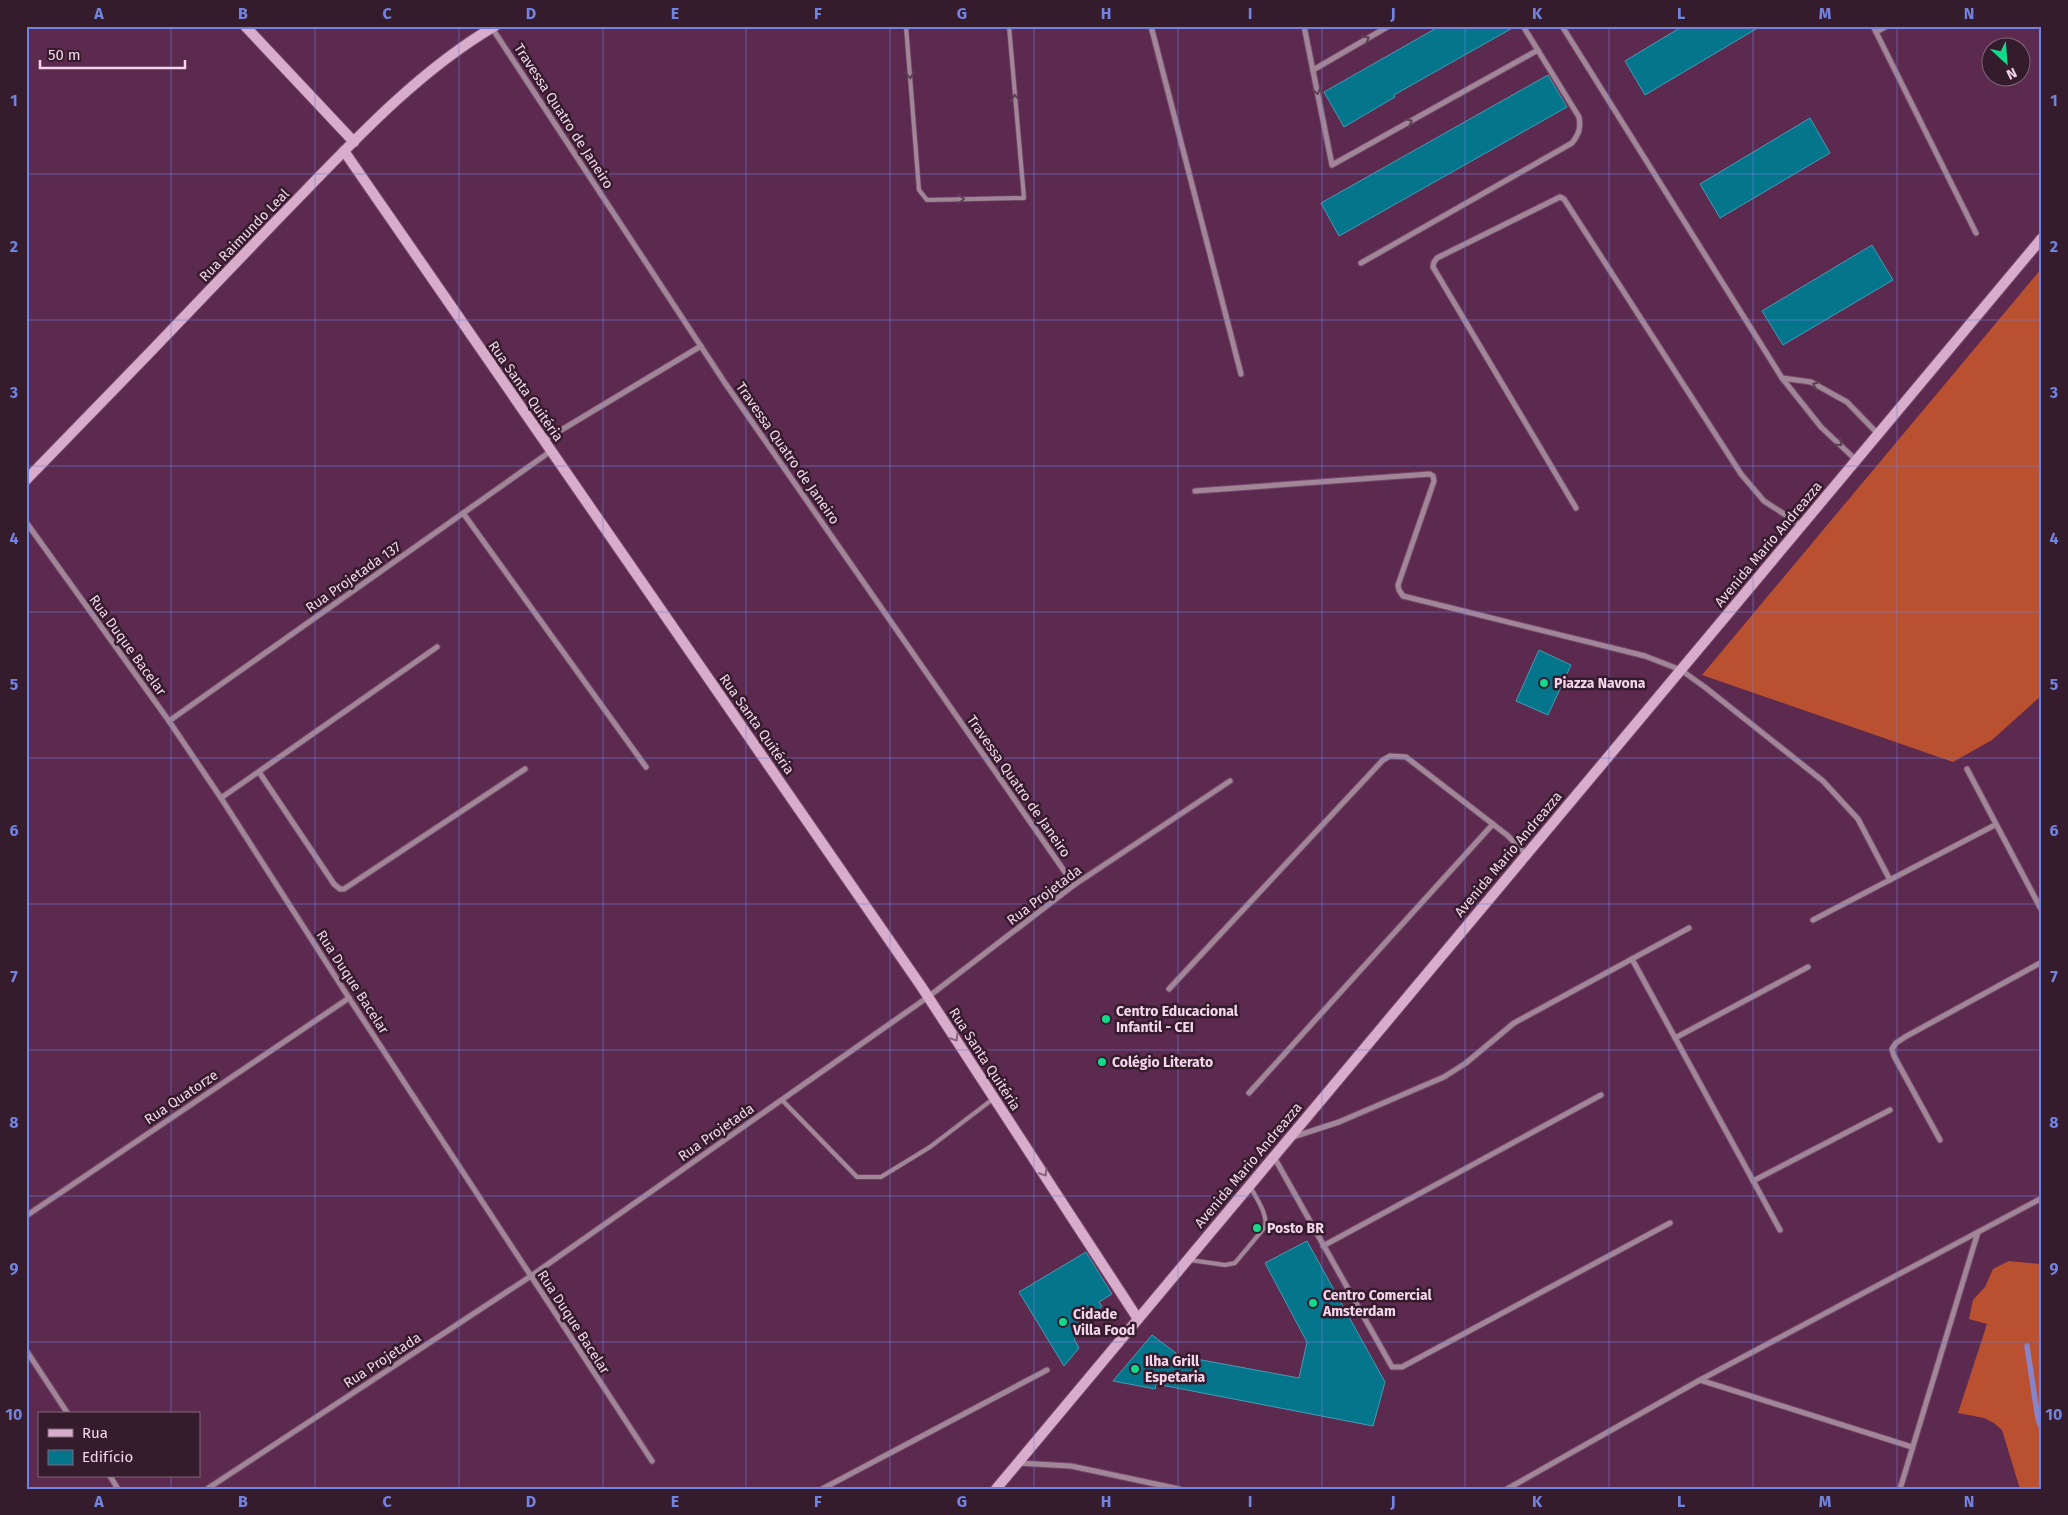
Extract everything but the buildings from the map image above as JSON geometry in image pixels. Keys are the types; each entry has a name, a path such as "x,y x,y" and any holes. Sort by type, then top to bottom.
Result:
{"street":[{"path":"245,26 354,142"},
{"path":"1151,26 1241,374"},
{"path":"1304,26 1332,165 1538,50"},
{"path":"1313,70 1389,26"},
{"path":"1360,263 1572,142 1579,134 1579,116 1523,26"},
{"path":"1562,26 1782,378 1822,427 1856,460"},
{"path":"1887,26 1874,29 1976,233"},
{"name":"Rua Raimundo Leal","path":"26,480 354,142 408,92 454,54 494,27"},
{"name":"Travessa Quatro de Janeiro","path":"494,27 701,346 1074,885"},
{"name":"Rua Santa Quitéria","path":"344,152 928,997 1138,1319"},
{"path":"1576,508 1433,267 1437,258 1560,197 1564,199 1741,474 1764,501 1801,525"},
{"name":"Avenida Mario Andreazza","path":"996,1489 2042,238"},
{"path":"543,440 701,346"},
{"path":"1782,378 1811,382 1847,402 1878,434"},
{"name":"Rua Projetada 137","path":"169,721 551,451"},
{"path":"1195,491 1430,474 1433,476 1434,481 1398,585 1399,590 1404,596 1644,656 1681,670 1823,781 1858,819 1890,880"},
{"path":"463,513 646,767"},
{"name":"Rua Duque Bacelar","path":"26,522 169,721 221,798 349,998 652,1461"},
{"path":"221,798 437,647"},
{"path":"1169,990 1383,760 1390,756 1406,757 1493,824 1526,854"},
{"path":"259,772 334,884 340,889 344,889 525,769"},
{"path":"1967,769 2042,911"},
{"name":"Rua Projetada","path":"207,1489 531,1276 928,997 1074,885 1230,781"},
{"path":"1249,1093 1493,824"},
{"path":"1814,920 1995,825"},
{"path":"1288,1139 1339,1122 1444,1077 1466,1063 1514,1023 1689,928"},
{"path":"1632,960 1780,1230"},
{"path":"1940,1140 1892,1049 1896,1043 1905,1037 2042,962"},
{"path":"1675,1038 1808,967"},
{"name":"Rua Quatorze","path":"26,1216 349,998"},
{"path":"1323,1246 1601,1095"},
{"path":"1753,1182 1890,1110"},
{"path":"1273,1157 1392,1367 1396,1368 1402,1367 1670,1223"},
{"path":"1507,1489 1700,1380 2042,1198"},
{"path":"1900,1489 1978,1232"},
{"path":"26,1350 67,1412"},
{"path":"822,1489 1047,1370"},
{"path":"1700,1380 1912,1447"},
{"path":"1017,1463 1072,1466 1179,1489"},
{"path":"111,1478 118,1489"}],"lane":[{"path":"906,26 919,190 927,200 1024,198 1009,26"},
{"path":"782,1100 856,1177 881,1177 930,1147 995,1098"},
{"path":"1188,1259 1224,1265 1235,1263 1265,1227 1266,1221 1260,1203 1249,1186"}],"shaded area":[{"path":"2041,269 2042,695 1992,740 1953,762 1702,675"},
{"path":"2009,1261 2040,1264 2042,1269 2042,1489 2020,1489 2002,1430 1984,1418 1958,1413 1987,1324 1969,1319 1973,1300 1985,1287 1993,1269"}],"waterway":[{"path":"2027,1346 2038,1419 2042,1429"}],"place":[{"name":"Piazza Navona","path":"1544,683"},
{"name":"Centro Educacional Infantil - CEI","path":"1106,1019"},
{"name":"Colégio Literato","path":"1102,1062"},
{"name":"Posto BR","path":"1257,1228"},
{"name":"Centro Comercial Amsterdam","path":"1313,1303"},
{"name":"Cidade Villa Food","path":"1063,1322"},
{"name":"Ilha Grill Espetaria","path":"1135,1369"}]}
